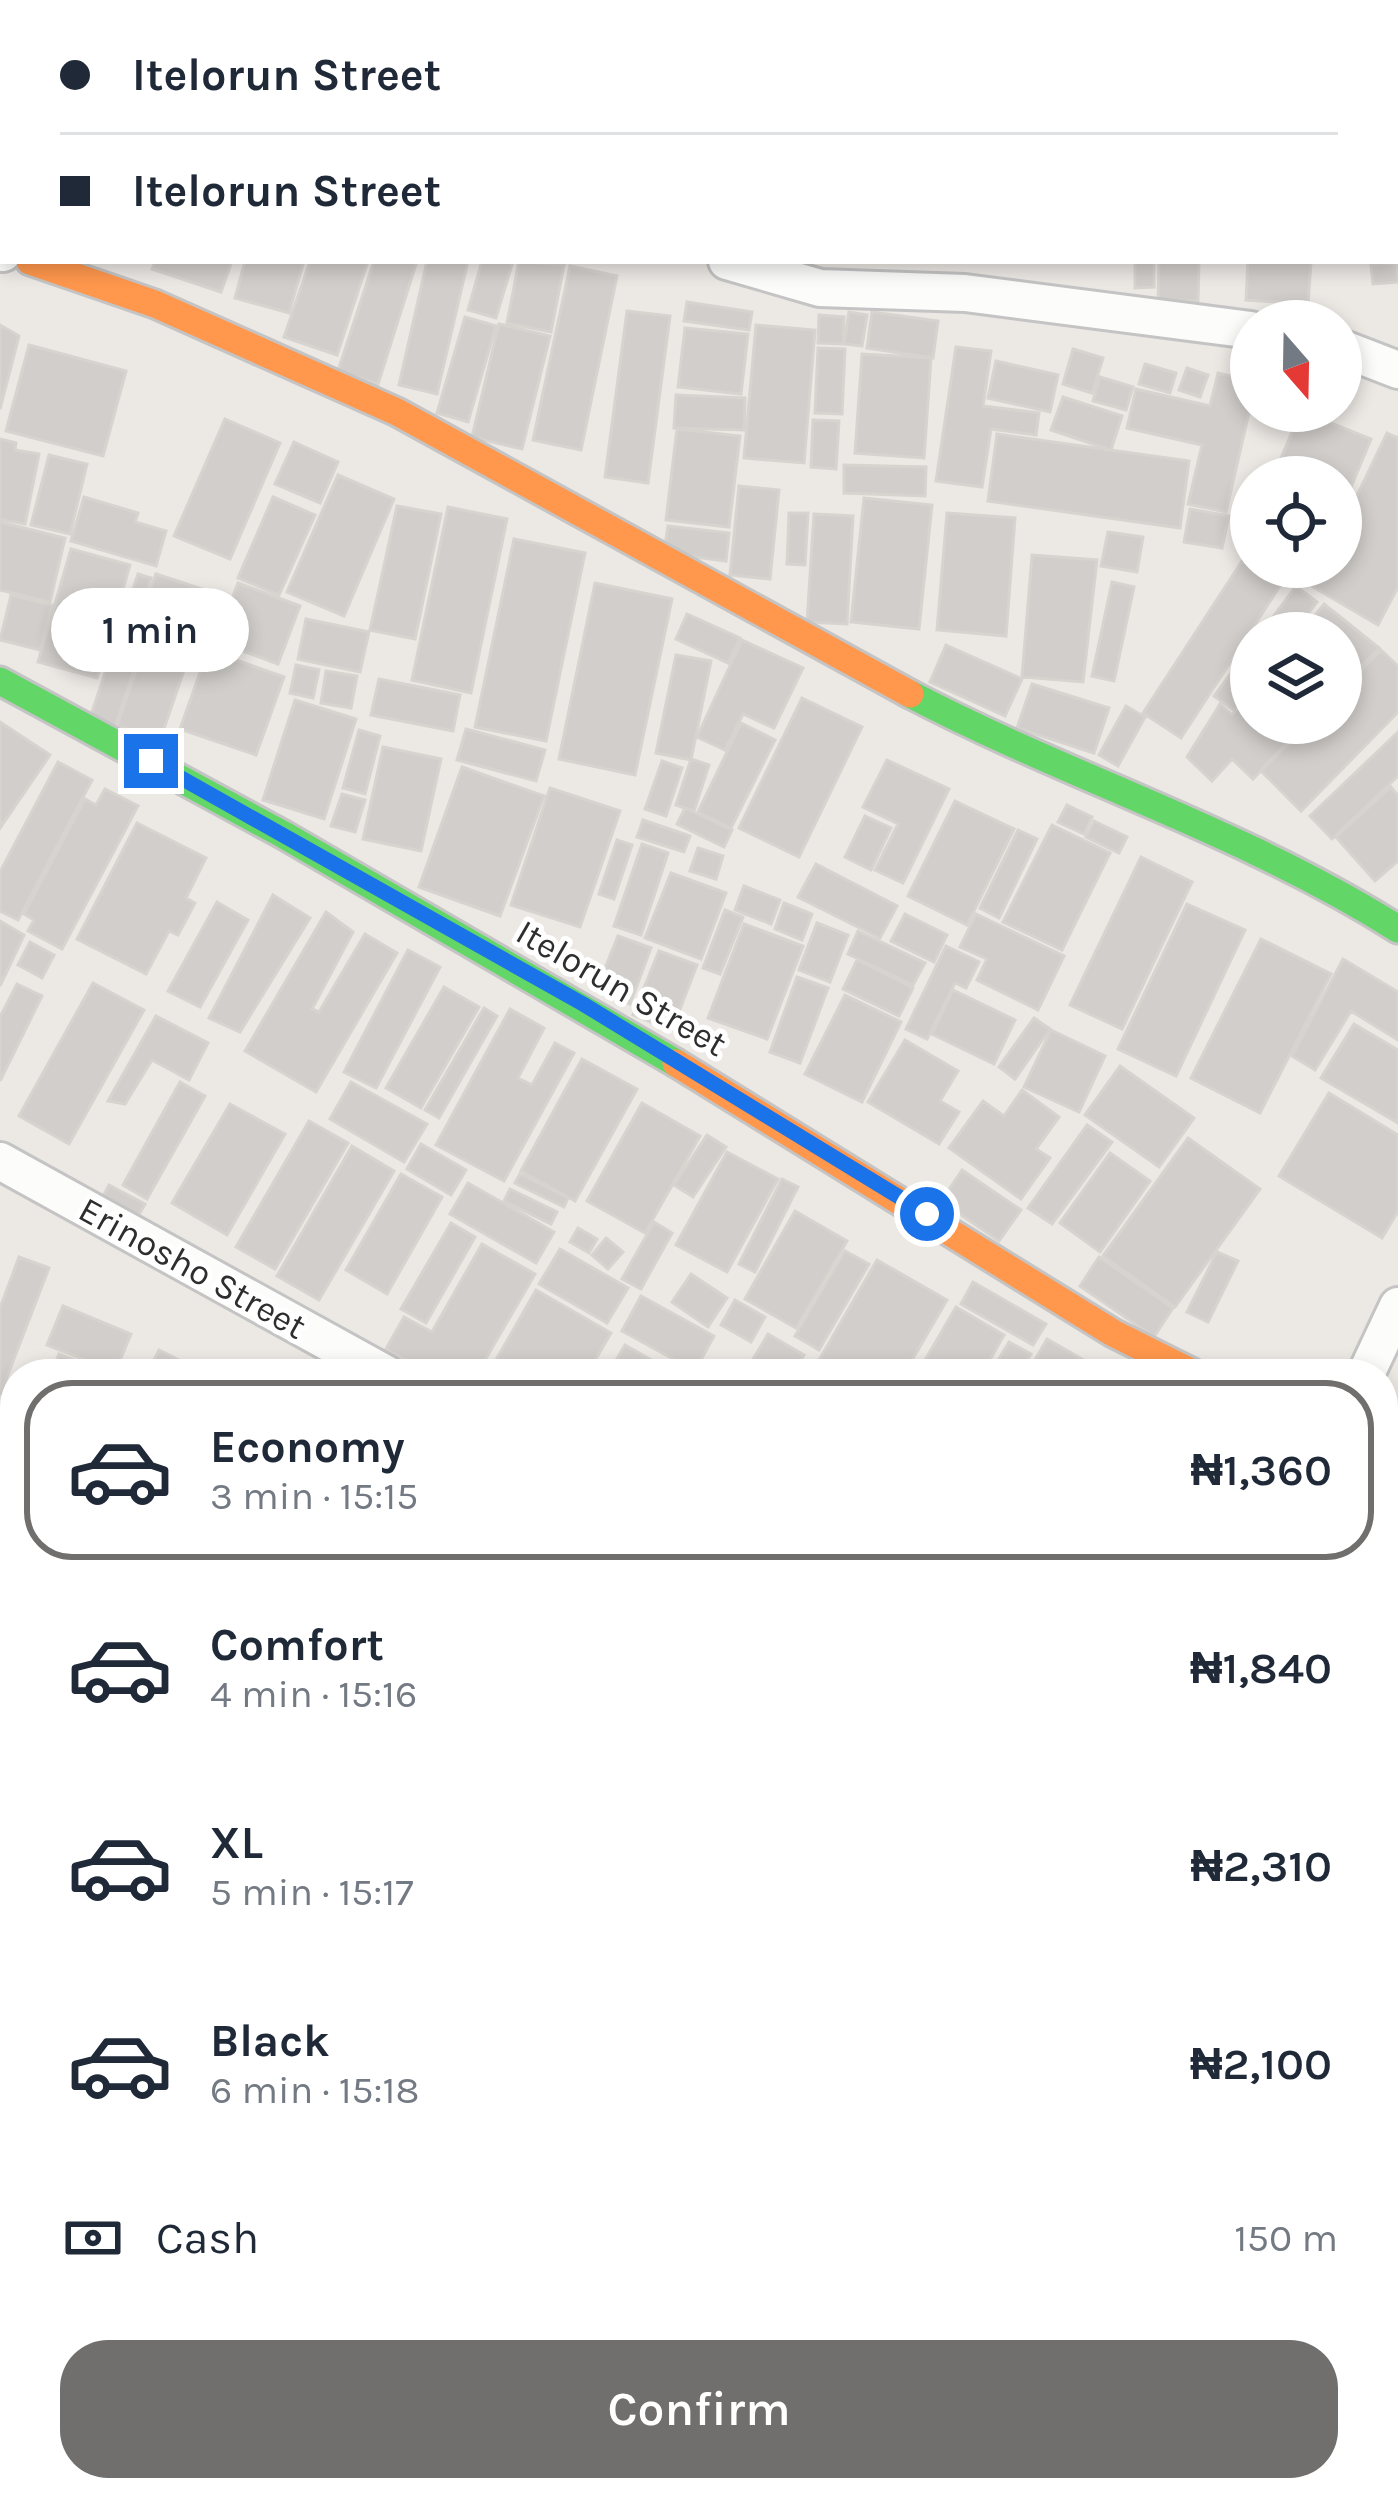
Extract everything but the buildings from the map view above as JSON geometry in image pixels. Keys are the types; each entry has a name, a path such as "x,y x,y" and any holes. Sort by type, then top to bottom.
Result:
{"street":[{"path":"39,264 147,296 342,386 981,732 1211,830 1353,898 1398,928"},
{"path":"737,264 820,288 965,293 1230,327"},
{"path":"1362,356 1398,370"},
{"name":"Itelorun Street","path":"0,681 218,797 583,1004 1113,1333 1166,1359"},
{"name":"Erinosho Street","path":"0,1161 359,1359"},
{"path":"1373,1359 1398,1306"}],"traffic: fast":[{"path":"0,681 284,835 676,1063"},
{"path":"910,694 1280,863 1398,929"}],"traffic: slow":[{"path":"39,264 155,304 397,412 910,694"},
{"path":"676,1063 1113,1333 1165,1359"}],"route":[{"path":"151,761 583,1004 927,1214"}]}
